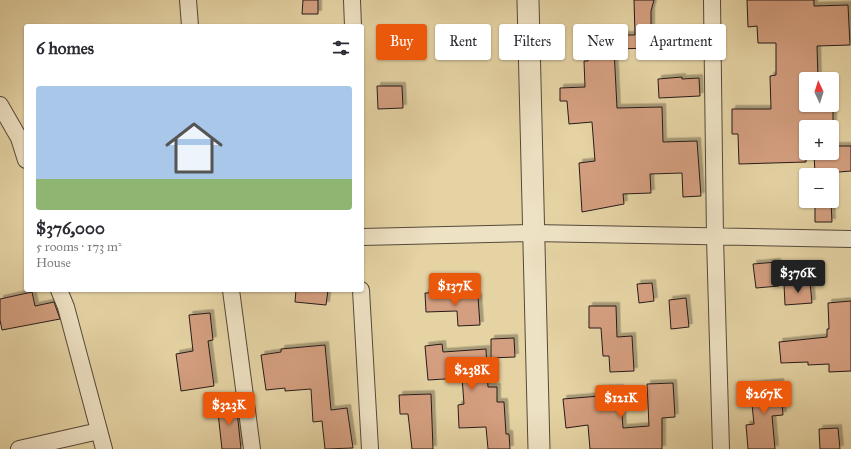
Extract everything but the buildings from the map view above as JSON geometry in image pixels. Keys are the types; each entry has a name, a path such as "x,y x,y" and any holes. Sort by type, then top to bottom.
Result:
{"street":[{"path":"188,0 190,24"},
{"path":"352,0 353,24"},
{"path":"528,0 538,449"},
{"path":"712,0 715,238 721,449"},
{"path":"0,105 19,138 24,154"},
{"path":"364,237 532,233 715,238 851,239"},
{"path":"60,292 66,307 104,449"},
{"path":"230,292 252,449"},
{"path":"361,292 370,449"},
{"path":"19,449 99,431"}]}
